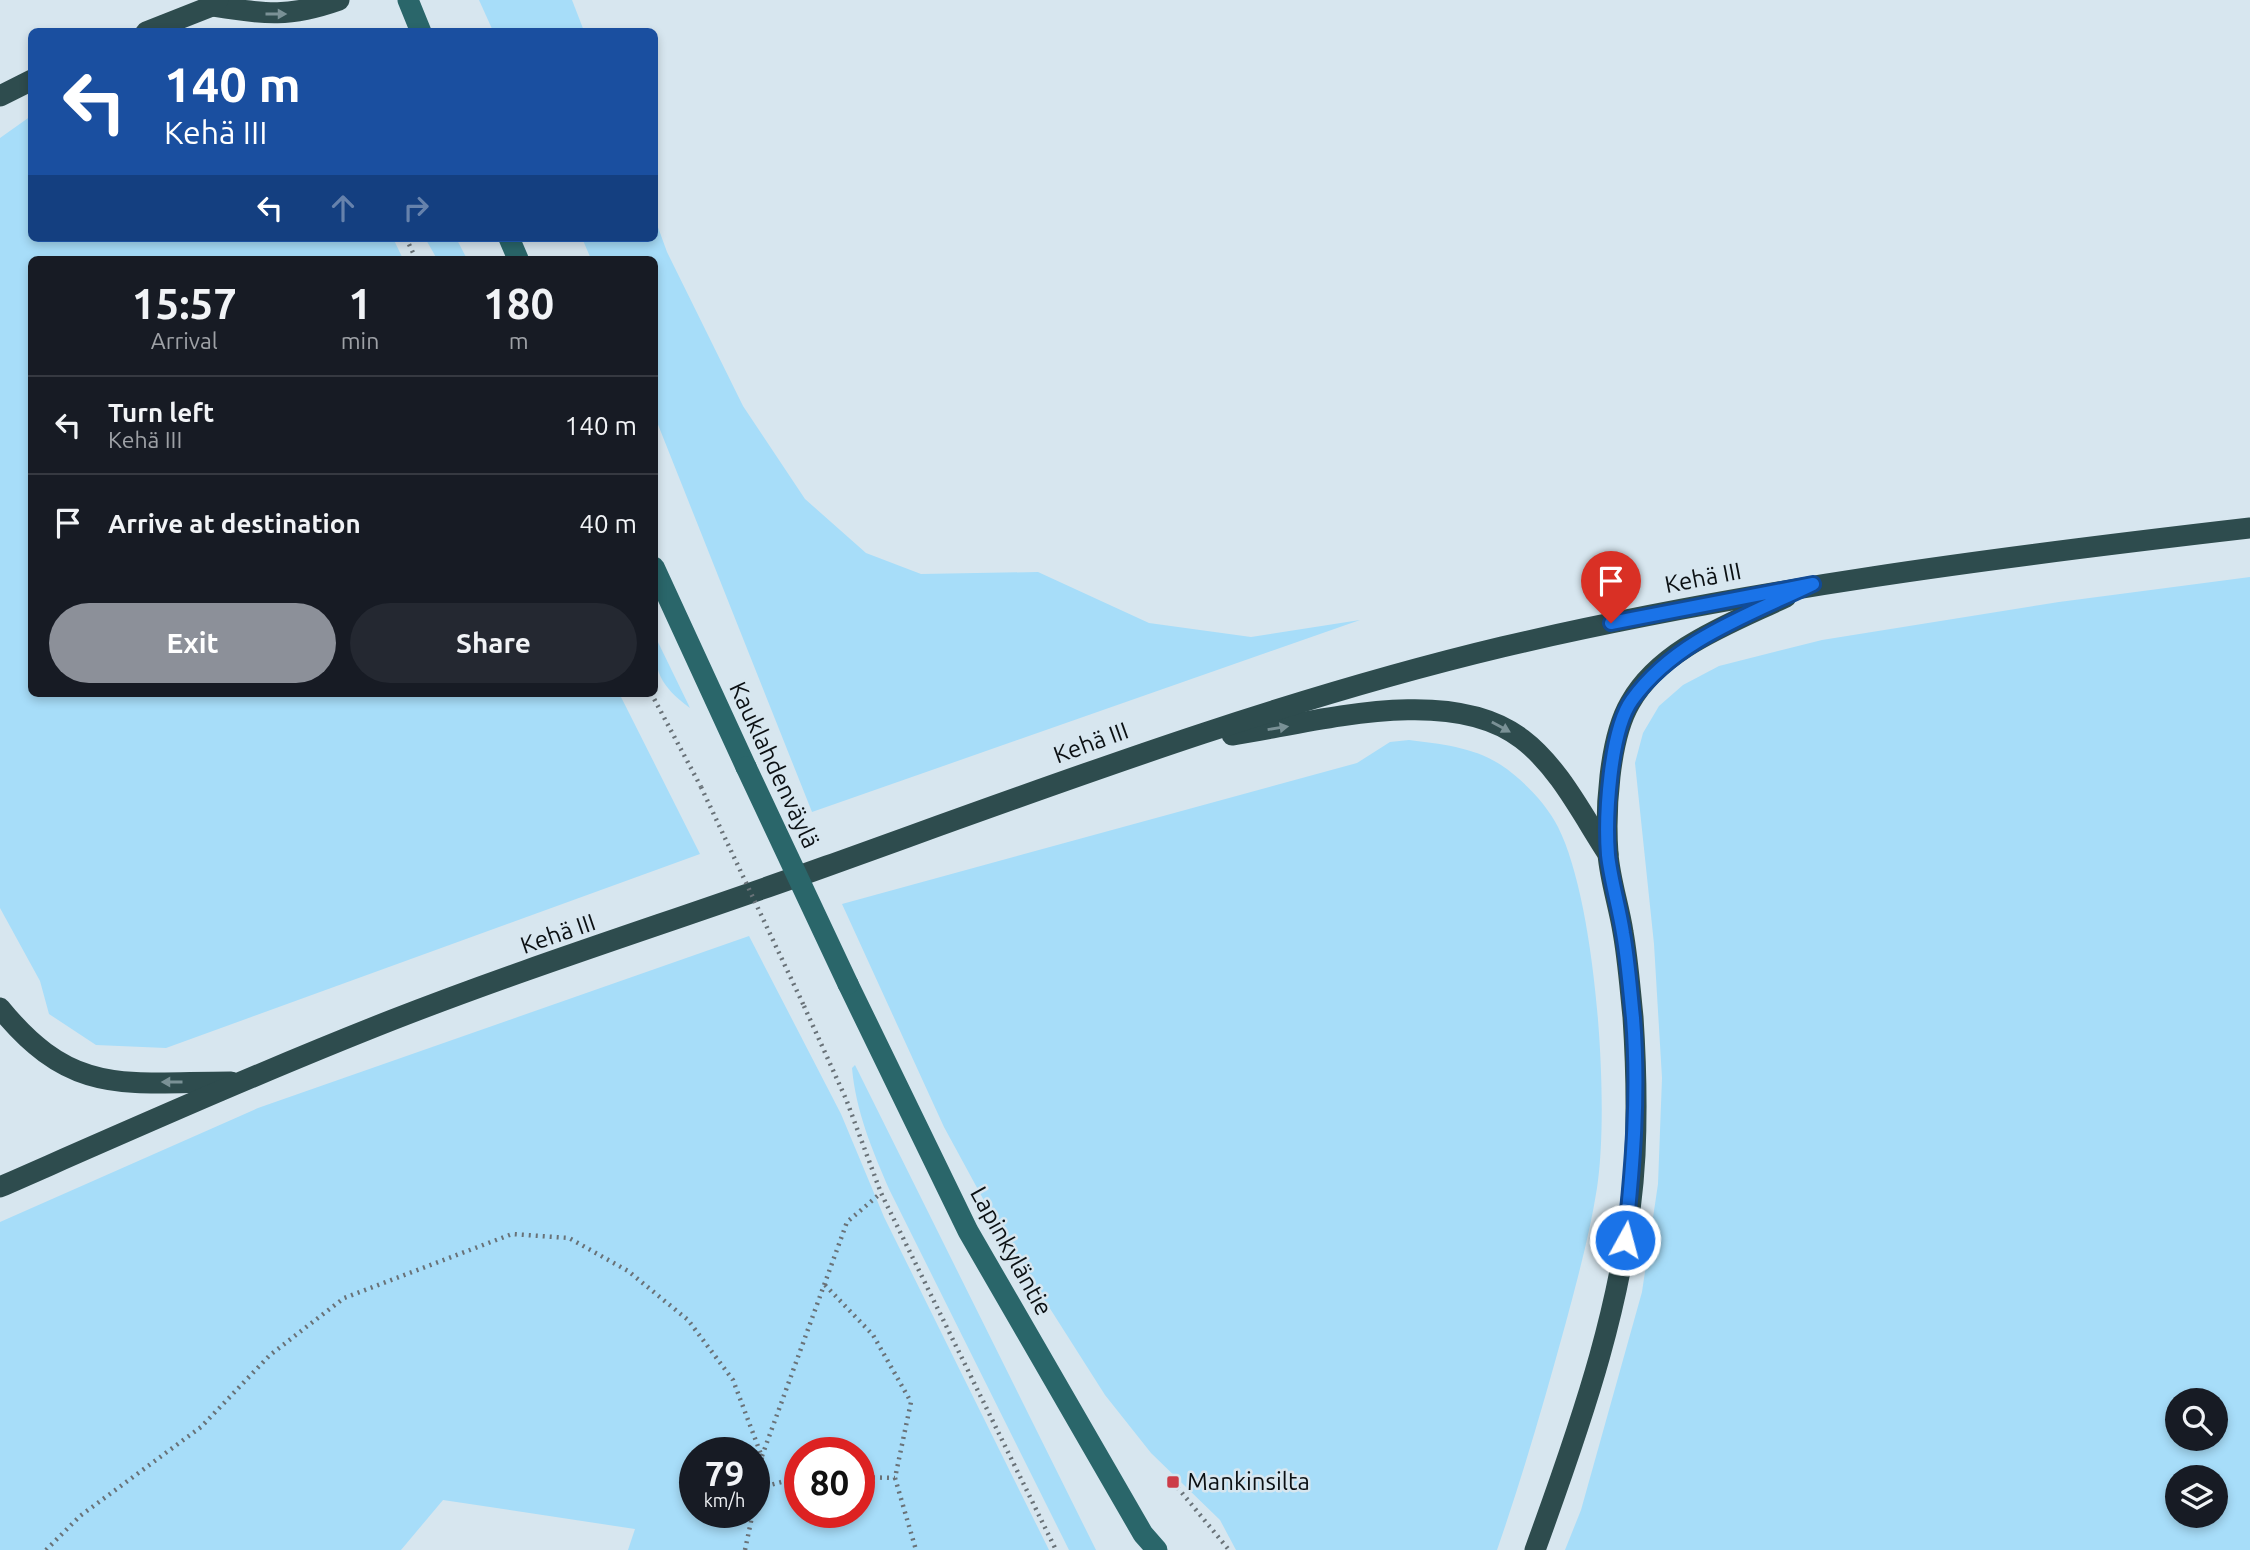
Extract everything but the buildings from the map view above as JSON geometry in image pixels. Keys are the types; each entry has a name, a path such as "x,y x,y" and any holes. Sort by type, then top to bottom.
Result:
{"highway":[{"path":"156,28 215,3 276,15 309,10 340,0"},
{"path":"0,96 28,81"},
{"name":"Kehä III","path":"0,1187 240,1082 397,1018 1162,745 1337,691 1497,648 1634,618 1813,584 1968,561 2250,528"},
{"path":"1535,1550 1576,1438 1610,1311 1625,1240 1635,1157 1633,1018 1623,934 1608,854 1614,741 1630,702 1659,668 1702,638 1813,584"},
{"path":"1162,745 1428,708 1486,719 1522,739 1547,764 1608,854"},
{"path":"0,1008 18,1030 54,1061 92,1079 131,1082 240,1082"}],"main road":[{"path":"408,0 419,28"},
{"name":"Kauklahdenväylä","path":"658,576 848,984"},
{"name":"Lapinkyläntie","path":"848,984 968,1231 1149,1545"}],"path":[{"path":"653,697 701,786 804,1006 846,1099 881,1194 1056,1550"},
{"path":"769,1437 847,1222 881,1194"},
{"path":"46,1550 80,1516 201,1427 270,1355 344,1298 512,1234 569,1238 628,1271 688,1320 733,1380 754,1437"},
{"path":"825,1285 873,1335 911,1402 895,1478 916,1550"},
{"path":"875,1477 895,1478"},
{"path":"1173,1482 1229,1550"},
{"path":"745,1550 750,1528"}],"shaded area":[{"path":"479,0 572,0 583,28 492,28"},
{"path":"28,118 28,242 395,242 402,256 28,256 28,697 621,697 700,854 166,1048 96,1045 49,1014 40,981 0,908 0,138"},
{"path":"658,227 667,252 743,406 805,499 866,553 921,574 1038,572 1149,623 1251,637 1360,620 812,812 658,425 658,256 590,256 584,242 658,242"},
{"path":"427,242 458,242 465,256 435,256"},
{"path":"2250,577 2250,1550 1565,1550 1581,1510 1642,1292 1658,1184 1662,1078 1654,944 1635,763 1643,733 1659,706 1683,685 1719,666 1822,640 2059,602"},
{"path":"658,642 690,708 665,685 658,670"},
{"path":"1409,740 1468,750 1491,759 1509,771 1533,792 1547,809 1558,827 1571,861 1582,903 1590,952 1600,1057 1601,1151 1591,1222 1550,1380 1497,1550 1236,1550 1220,1520 1151,1453 1105,1395 1000,1230 944,1127 842,904 1357,763 1390,742"},
{"path":"749,936 841,1114 884,1217 1049,1550 628,1550 635,1529 443,1500 401,1550 0,1550 0,1222 258,1108"},
{"path":"855,1065 1096,1550 1069,1550 889,1189 861,1115 852,1068"}],"place":[{"name":"Mankinsilta","path":"1173,1482"}],"route":[{"path":"1611,623 1813,584 1702,638 1659,668 1630,702 1614,741 1608,854 1623,934 1633,1018 1636,1091 1635,1157 1625,1240"}]}
